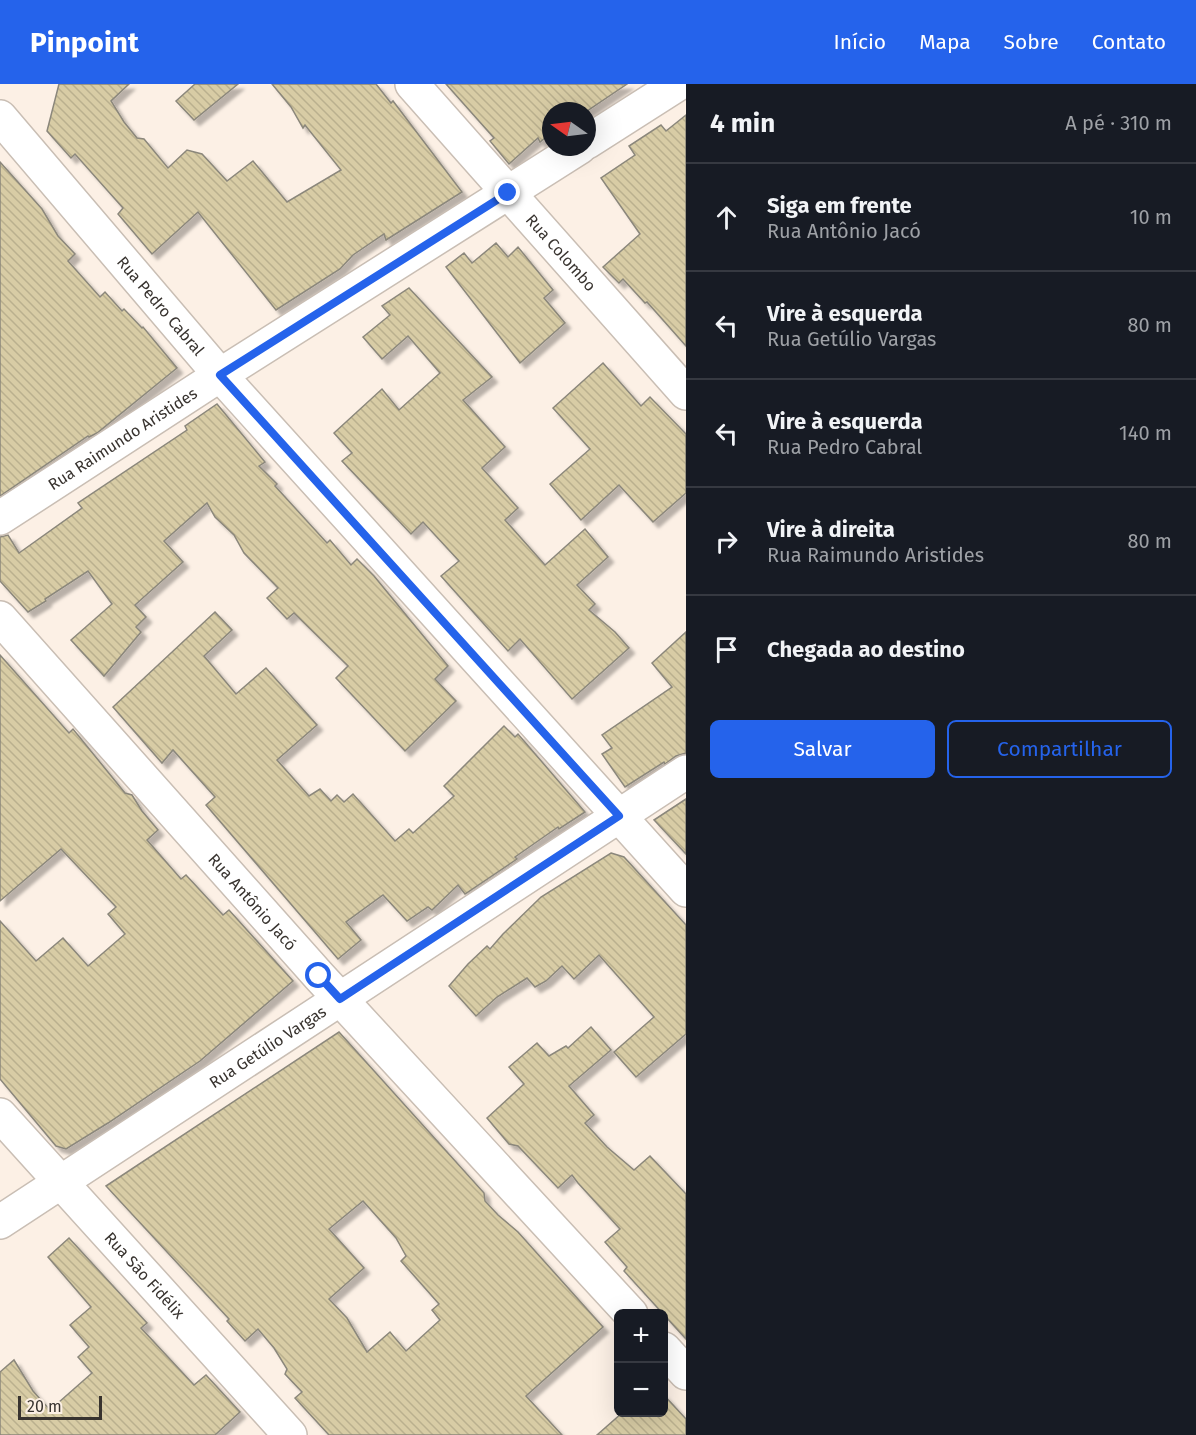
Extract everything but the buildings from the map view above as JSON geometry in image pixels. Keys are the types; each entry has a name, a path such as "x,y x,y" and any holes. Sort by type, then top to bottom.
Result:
{"street":[{"name":"Rua Colombo","path":"412,84 686,393"},
{"path":"596,136 678,84"},
{"name":"Rua Pedro Cabral","path":"0,117 220,375 686,890"},
{"name":"Rua Raimundo Aristides","path":"0,518 220,375 566,156"},
{"name":"Rua Antônio Jacó","path":"0,618 340,999 626,1309"},
{"name":"Rua Getúlio Vargas","path":"0,1222 686,772"},
{"name":"Rua São Fidélix","path":"0,1115 290,1435"},
{"path":"668,1354 686,1373"}],"route":[{"path":"319,976 340,999 619,816 220,375 508,193"}]}
